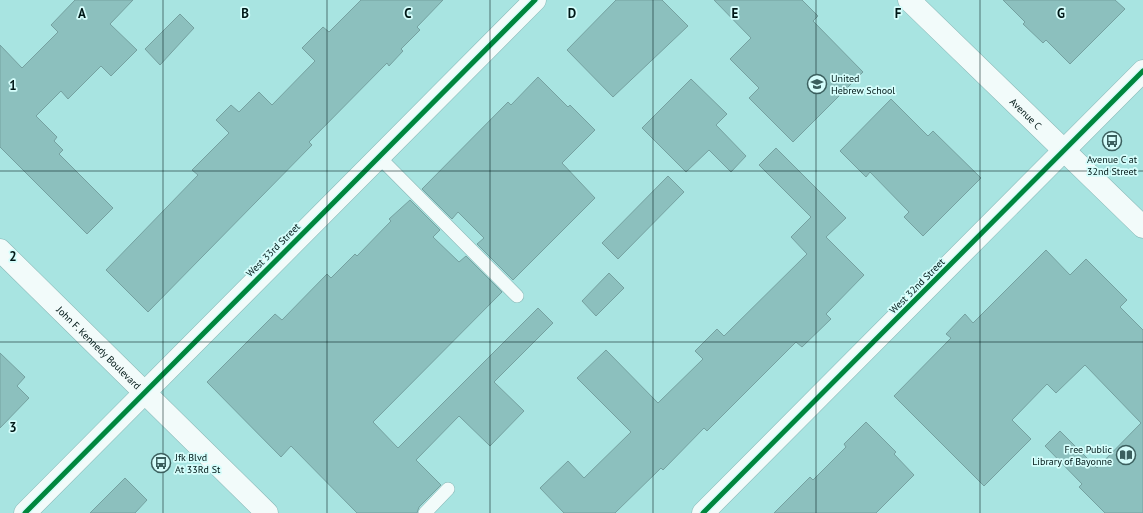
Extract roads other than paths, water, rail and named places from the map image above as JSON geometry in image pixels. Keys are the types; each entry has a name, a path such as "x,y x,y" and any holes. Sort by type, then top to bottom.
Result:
{"street":[{"name":"West 33rd Street","path":"25,513 534,0"},
{"name":"Avenue C","path":"909,0 1143,227"},
{"name":"West 32nd Street","path":"703,513 1143,71"},
{"name":"John F. Kennedy Boulevard","path":"0,250 267,513"}],"lane":[{"path":"379,157 517,296"},
{"path":"425,513 448,489"}],"place":[{"name":"United Hebrew School","path":"817,84"},
{"name":"Avenue C at 32nd Street","path":"1112,141"},
{"name":"Free Public Library of Bayonne","path":"1126,455"},
{"name":"Jfk Blvd At 33Rd St","path":"161,463"}]}
